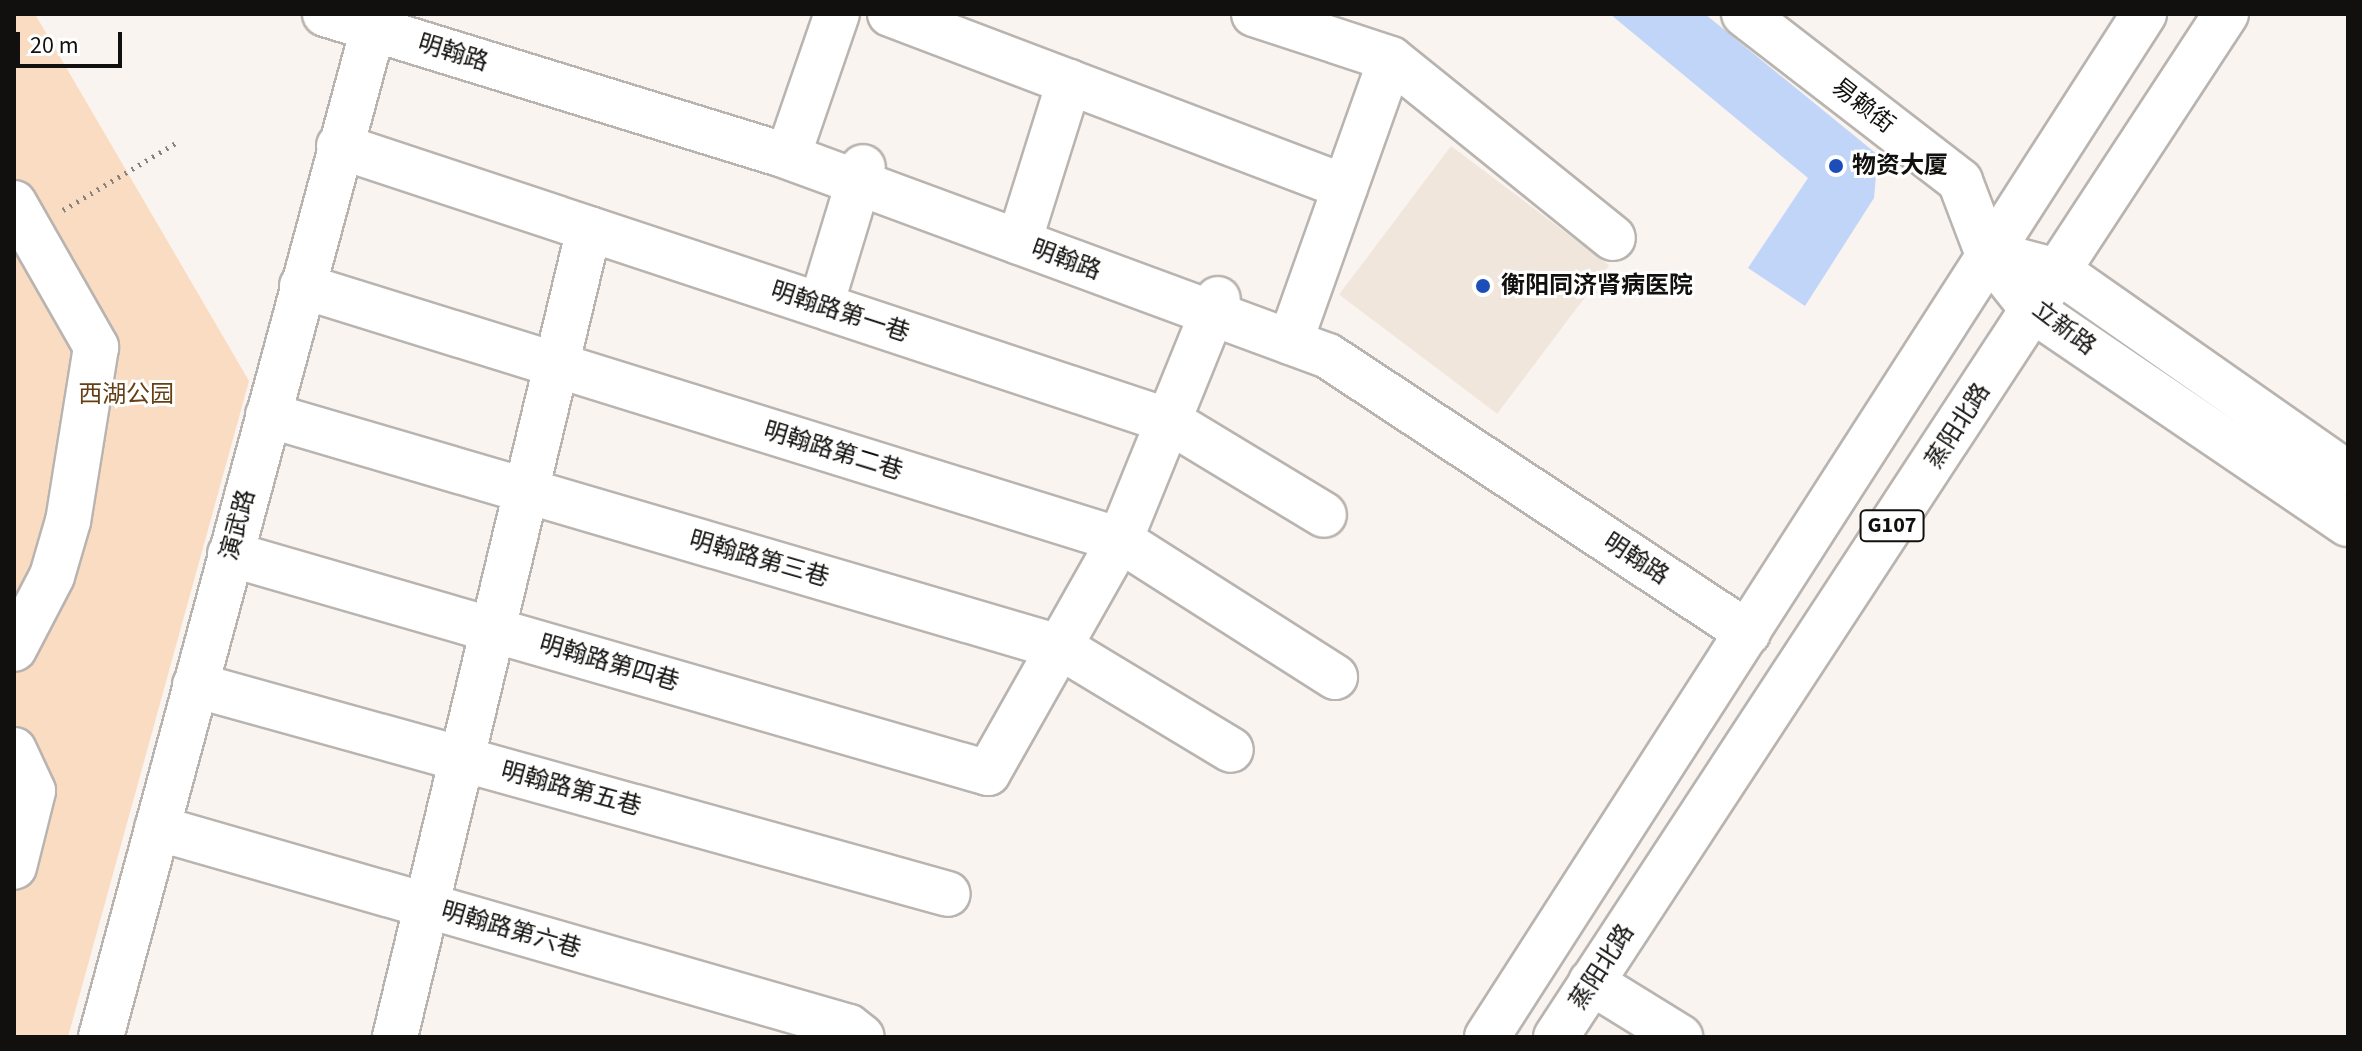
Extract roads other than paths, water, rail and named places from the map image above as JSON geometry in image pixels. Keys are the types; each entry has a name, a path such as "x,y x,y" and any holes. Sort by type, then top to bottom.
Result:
{"main road":[{"name":"明翰路","path":"325,14 376,18 790,148 1293,335 1338,343 1752,626"},
{"path":"790,148 837,14"},
{"path":"890,14 1345,187"},
{"path":"1254,14 1391,59 1613,238"},
{"name":"易赖街","path":"1744,14 1960,181 1987,252"},
{"name":"G107","path":"1487,1037 1752,626 1987,252 2144,14"},
{"name":"蒸阳北路","path":"1556,1037 2060,272 2226,14"},
{"name":"演武路","path":"101,1037 376,18"},
{"path":"1293,335 1391,59"},
{"path":"1021,234 1069,82"},
{"name":"明翰路第一巷","path":"339,146 1169,421 1324,515"},
{"path":"821,305 861,175"},
{"path":"14,649 52,576 68,521 96,347 22,216"},
{"path":"395,1037 589,229"},
{"name":"立新路","path":"1987,252 2060,272 2348,474"},
{"name":"立新路","path":"1987,252 2034,311 2348,524"},
{"name":"明翰路第二巷","path":"302,286 1120,540 1335,677"},
{"path":"1062,648 1120,540 1216,306"},
{"name":"明翰路第三巷","path":"268,415 1062,648 1231,750"},
{"name":"明翰路第四巷","path":"230,554 988,773 1062,648"},
{"name":"明翰路第五巷","path":"195,685 948,894"},
{"path":"14,750 33,791 14,867"},
{"name":"明翰路第六巷","path":"157,828 849,1027 862,1037"},
{"path":"1591,982 1680,1037"}],"place":[{"name":"物资大厦","path":"1836,166"},
{"name":"衡阳同济肾病医院","path":"1483,286"}],"park label":[{"name":"西湖公园","path":"126,395"}]}
